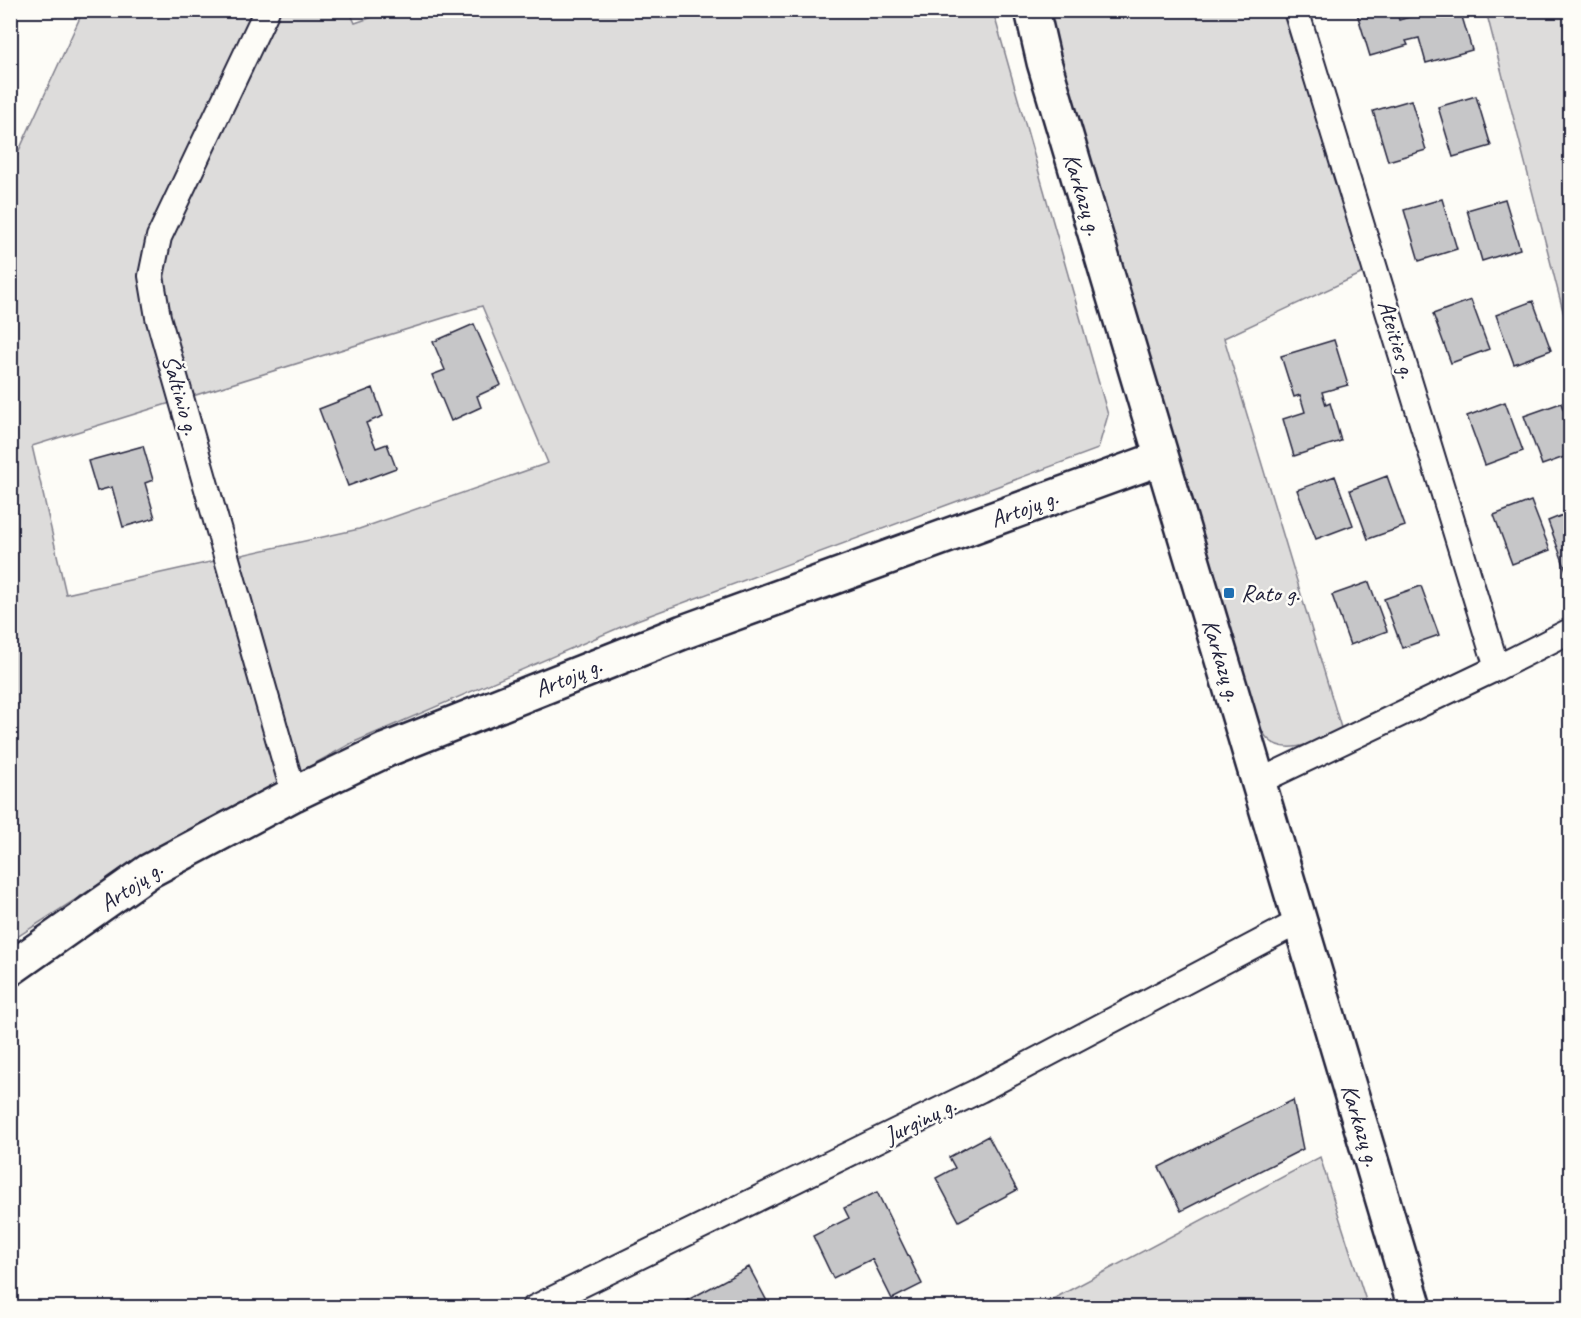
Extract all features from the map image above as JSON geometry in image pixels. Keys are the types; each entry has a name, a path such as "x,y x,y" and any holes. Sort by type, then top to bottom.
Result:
{"main road":[{"name":"Karkazų g.","path":"1032,10 1047,73 1415,1308"},
{"name":"Artojų g.","path":"10,969 150,871 294,794 386,750 683,632 1161,458"}],"street":[{"name":"Šaltinio g.","path":"267,10 159,237 151,276 158,317 294,794"},
{"name":"Ateities g.","path":"1296,10 1497,668"},
{"path":"1258,782 1570,631"},
{"name":"Jurginų g.","path":"534,1308 980,1090 1300,921"}],"shaded area":[{"path":"322,10 326,12 349,10 355,23 393,10 993,11 1108,415 1098,449 637,620 352,743 123,869 11,941 11,168 83,11","holes":["482,306 548,463 359,529 66,594 32,446"]},
{"path":"1050,11 1282,11 1365,272 1224,338 1342,731 1314,742 1294,747 1276,744 1266,737 1255,718 1069,97"},
{"path":"1486,11 1570,11 1570,338"},
{"path":"1320,1157 1368,1307 1038,1307"}],"building":[{"path":"1356,10 1396,10 1399,20 1416,15 1415,10 1460,10 1472,50 1426,63 1419,38 1406,41 1408,45 1370,56"},
{"path":"1476,96 1491,146 1453,157 1438,107"},
{"path":"1411,100 1426,150 1388,161 1373,111"},
{"path":"1442,199 1457,249 1419,261 1404,210"},
{"path":"1505,199 1520,249 1482,261 1467,210"},
{"path":"1471,300 1489,349 1451,363 1433,314"},
{"path":"1533,301 1551,350 1514,364 1496,315"},
{"path":"474,324 501,385 477,396 481,407 451,421 432,375 445,370 433,342"},
{"path":"1334,340 1348,385 1322,392 1326,405 1330,403 1341,441 1294,456 1283,419 1305,412 1300,395 1294,397 1281,356"},
{"path":"373,388 383,416 366,423 376,448 387,444 396,468 348,486 319,409"},
{"path":"1505,402 1523,451 1485,465 1467,416"},
{"path":"1561,403 1570,428 1570,455 1542,465 1524,416"},
{"path":"143,446 153,480 145,483 155,518 123,527 112,487 97,491 88,461"},
{"path":"1335,476 1353,525 1316,539 1297,490"},
{"path":"1387,476 1405,526 1368,539 1350,490"},
{"path":"1531,501 1550,550 1512,564 1494,515"},
{"path":"1570,512 1570,568 1566,570 1548,521"},
{"path":"1369,582 1387,631 1350,645 1332,595"},
{"path":"1421,586 1439,635 1402,648 1384,599"},
{"path":"1293,1100 1303,1149 1181,1211 1159,1167"},
{"path":"988,1136 1017,1190 959,1221 936,1178 955,1168 949,1157"},
{"path":"877,1192 922,1284 892,1299 872,1259 833,1278 813,1236 849,1218 844,1208"},
{"path":"749,1267 769,1305 764,1308 673,1308"}],"place":[{"name":"Rato g.","path":"1229,593"}]}
